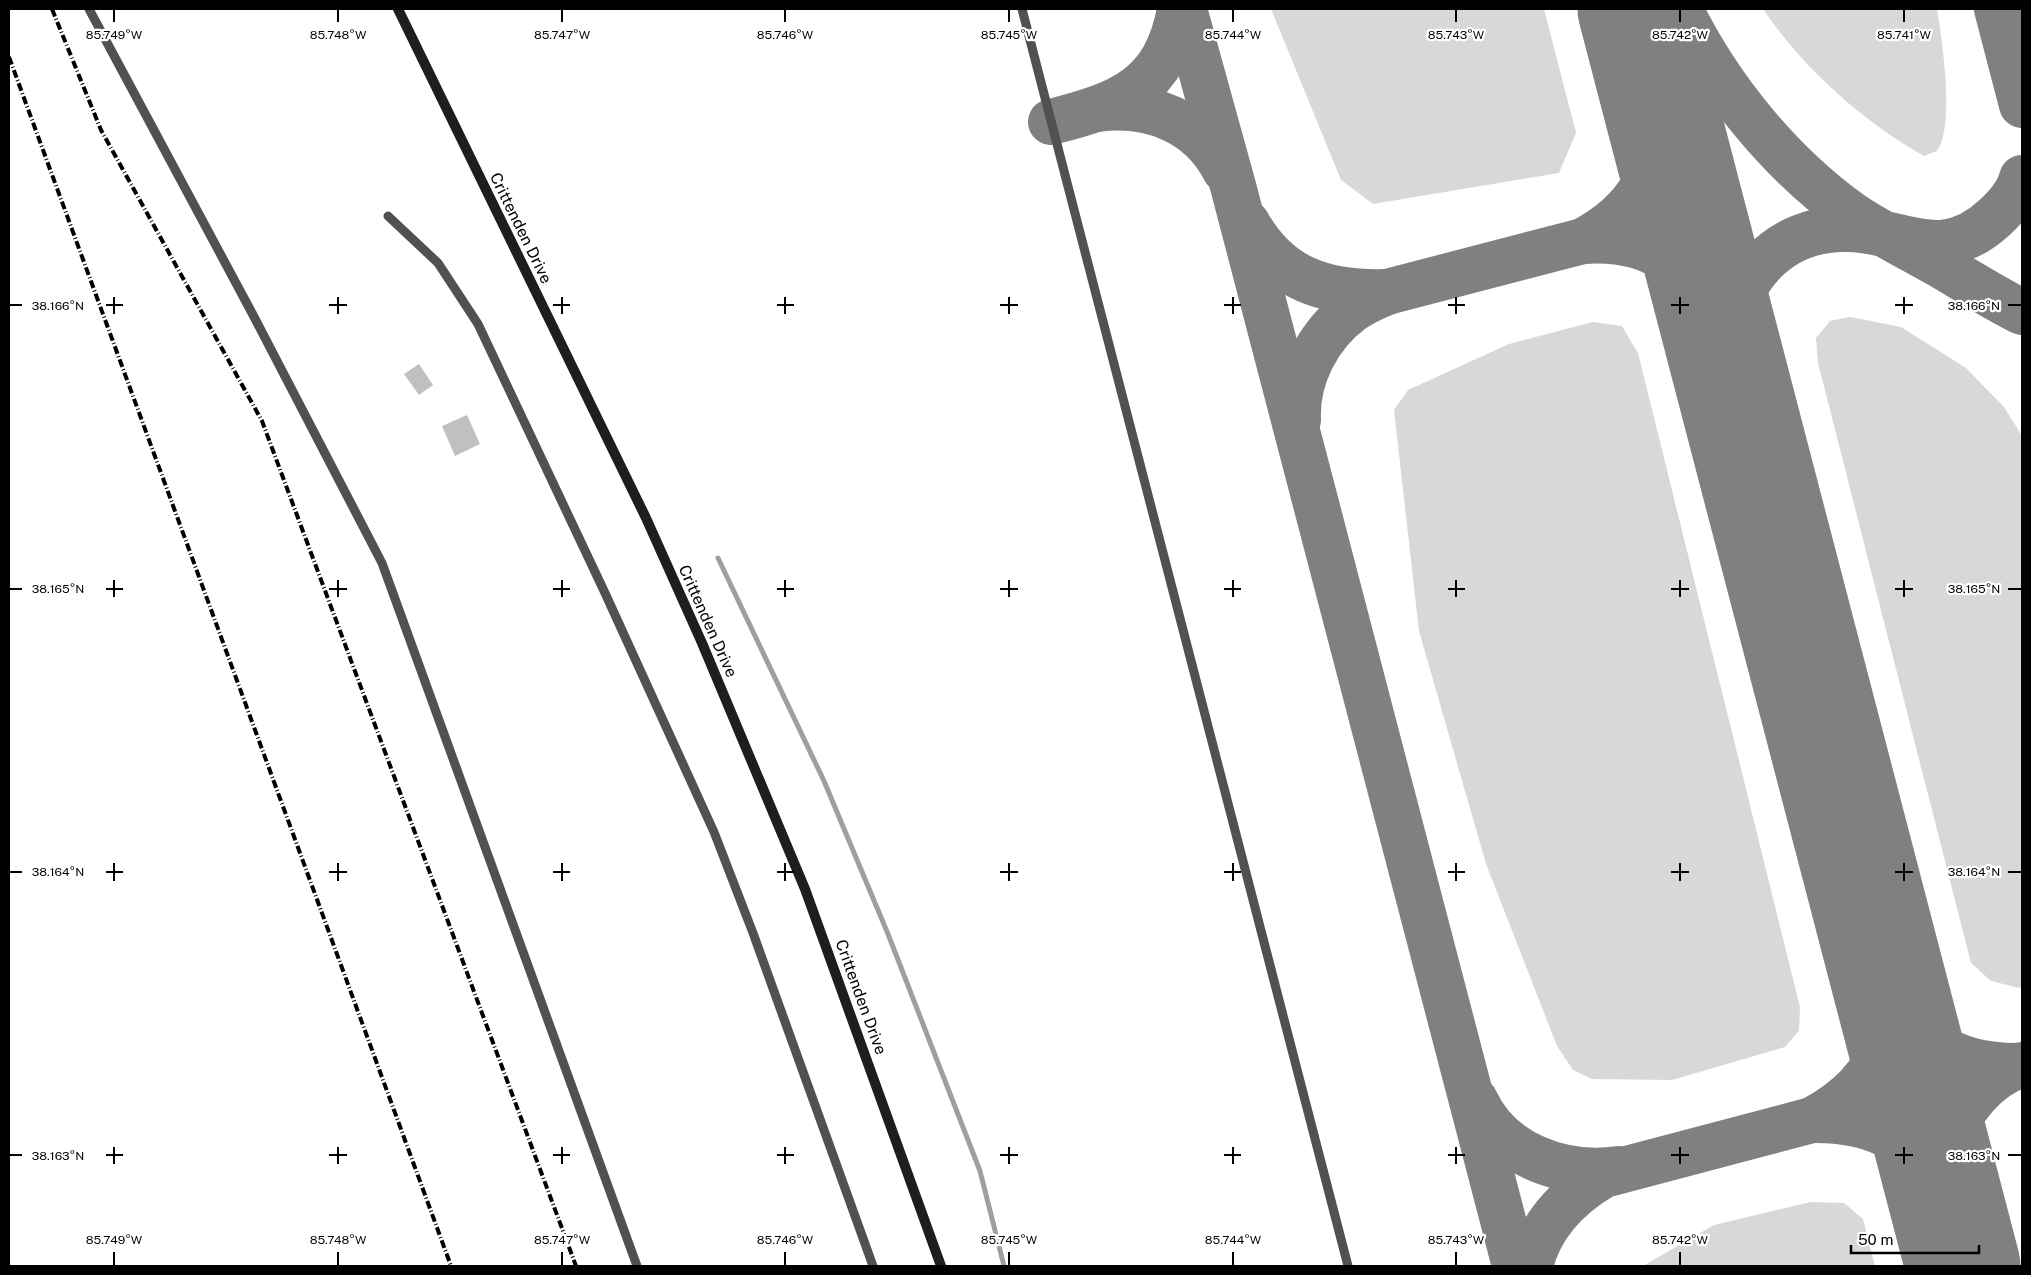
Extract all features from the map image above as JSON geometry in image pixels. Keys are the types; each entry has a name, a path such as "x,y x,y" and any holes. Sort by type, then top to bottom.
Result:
{"street":[{"name":"Crittenden Drive","path":"398,9 646,518 702,642 806,889 941,1266"}],"lane":[{"path":"89,9 252,313 382,563 637,1266"},
{"path":"1022,9 1348,1266"},
{"path":"388,216 438,263 478,324 659,710 714,832 753,933 873,1266"}],"shaded area":[{"path":"1271,9 1544,9 1576,133 1559,173 1373,204 1341,180"},
{"path":"1763,9 1937,9 1944,61 1946,103 1942,139 1937,151 1924,156 1879,127 1857,110 1835,92 1796,52"},
{"path":"1850,317 1901,327 1966,368 2004,407 2022,436 2022,987 2019,988 1991,981 1971,963 1818,363 1816,338 1830,321"},
{"path":"1593,322 1622,326 1638,353 1800,1007 1799,1031 1785,1047 1672,1080 1592,1079 1573,1070 1557,1046 1486,864 1419,631 1394,410 1408,390 1509,344"},
{"path":"1811,1202 1844,1203 1863,1219 1875,1266 1643,1266 1714,1225"}],"building":[{"path":"419,364 433,385 419,395 404,374"},
{"path":"467,415 480,444 455,456 442,426"}],"waterway":[{"path":"718,558 824,781 888,934 980,1171 1004,1266"}],"taxiway":[{"path":"1051,122 1099,108 1119,99 1151,75 1164,57 1173,36 1180,9"},
{"path":"1184,9 1233,186 1515,1266"},
{"path":"1680,9 1713,67 1732,95 1753,122 1799,171 1825,194 1873,228 2022,312"},
{"path":"1997,9 2022,105"},
{"path":"1387,292 1583,241 1603,229 1620,216 1644,185 1652,167 1657,148 1660,126 1660,103"},
{"path":"1097,109 1135,109 1154,112 1171,118 1187,127 1202,139 1225,170"},
{"path":"1770,513 1729,350 1732,325 1738,302 1748,282 1762,264 1779,249 1799,238 1822,231 1847,229 1868,231 1922,242 1940,243 1957,240 1975,232 1994,218 2015,195 2022,178"},
{"path":"1247,223 1274,258 1306,280 1344,290 1387,292 1352,310 1340,320 1319,345 1305,373 1298,404 1298,420"},
{"path":"1583,241 1610,241 1634,245 1654,252 1671,262 1699,294 1721,338"},
{"path":"1812,1120 1846,1098 1873,1067 1884,1042 1887,1026 1887,976 1908,1017 1936,1045 1954,1055 1973,1061 1995,1065 2019,1066"},
{"path":"1942,1184 1947,1146 1952,1133 1967,1108 1976,1096 1997,1077 2022,1065"},
{"path":"1475,1100 1486,1119 1500,1135 1517,1148 1535,1158 1555,1165 1576,1169 1598,1171 1619,1169"},
{"path":"1530,1266 1548,1224 1567,1202 1604,1175 1812,1120 1852,1123 1870,1127 1886,1134 1915,1154 1942,1184"}],"runway":[{"path":"1635,9 1963,1266"}],"railway":[{"path":"52,9 101,130 262,421 576,1266"},
{"path":"9,57 451,1266"}]}
